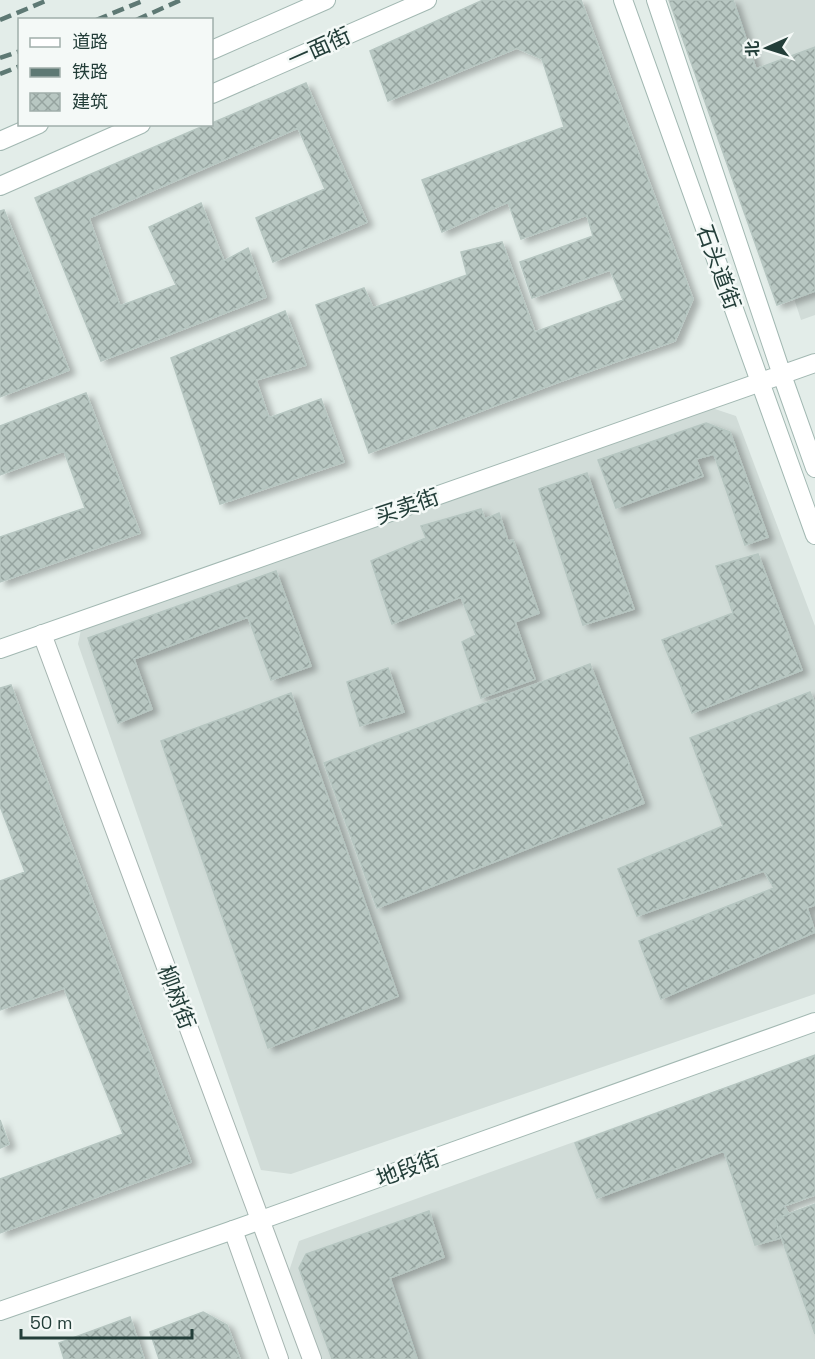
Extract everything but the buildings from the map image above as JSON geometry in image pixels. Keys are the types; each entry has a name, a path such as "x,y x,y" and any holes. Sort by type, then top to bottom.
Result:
{"main road":[{"name":"一面街","path":"213,50 326,0"},
{"name":"一面街","path":"213,94 426,0"},
{"name":"石头道街","path":"623,0 815,535"},
{"name":"石头道街","path":"656,0 815,468"},
{"path":"0,141 34,126"},
{"path":"0,186 136,126"},
{"name":"买卖街","path":"0,650 815,363"},
{"name":"柳树街","path":"42,634 312,1359"},
{"name":"地段街","path":"0,1311 261,1221 815,1022"},
{"path":"233,1230 279,1359"}],"shaded area":[{"path":"697,0 815,0 815,315 801,320"},
{"path":"709,407 736,416 815,626 815,994 291,1174 261,1170 78,644 82,625"},
{"path":"729,1086 815,1334 815,1359 321,1359 289,1271 299,1241"}],"railway":[{"path":"0,20 48,0"},
{"path":"101,18 145,0"},
{"path":"140,18 181,0"},
{"path":"0,58 18,52"},
{"path":"0,74 18,67"}]}
